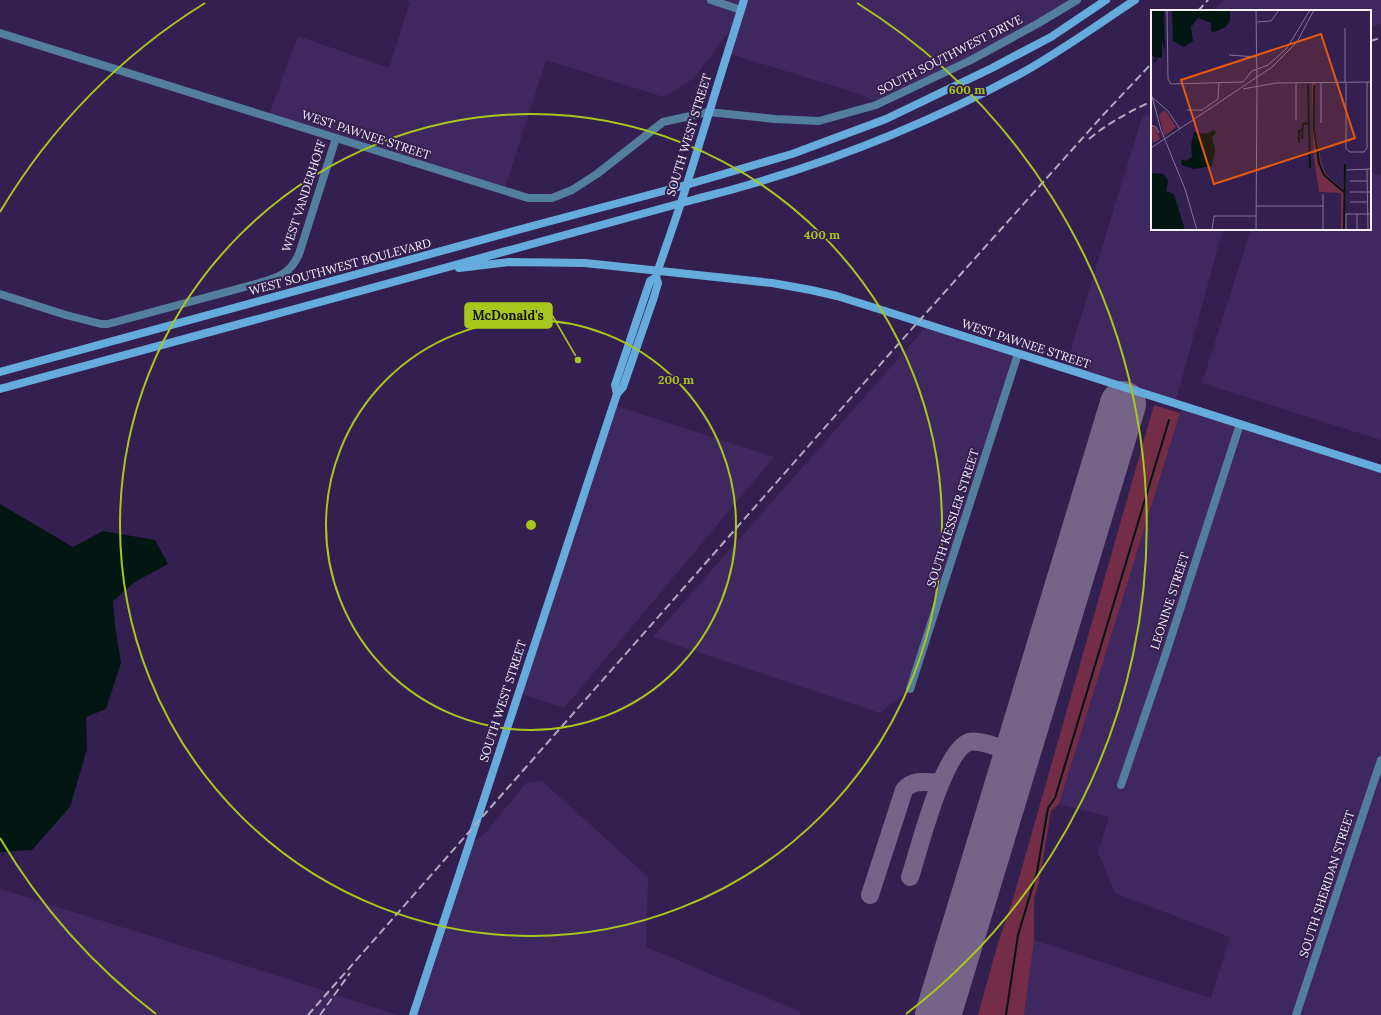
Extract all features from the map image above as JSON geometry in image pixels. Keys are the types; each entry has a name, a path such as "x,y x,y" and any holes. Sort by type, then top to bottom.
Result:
{"main road":[{"name":"SOUTH WEST STREET","path":"413,1015 617,394 623,387 654,297 658,283 657,274 744,0"},
{"name":"WEST SOUTHWEST BOULEVARD","path":"0,372 536,225 686,186 792,154 886,119 992,68 1051,37 1106,0"},
{"path":"0,389 433,272 680,203 748,186 852,151 949,109 1021,73 1135,0"},
{"name":"WEST PAWNEE STREET","path":"433,272 509,262 585,263 657,274 772,283 811,290 837,296 1381,469"}],"street":[{"path":"711,0 740,10"},
{"name":"SOUTH SOUTHWEST DRIVE","path":"708,112 775,120 819,121 876,105 971,60 1077,0"},
{"name":"WEST PAWNEE STREET","path":"0,33 528,198 552,198 572,190 597,174 663,122 708,112"},
{"name":"WEST VANDERHOFF","path":"0,294 66,315 101,324 108,324 278,278 287,272 293,265 302,248 336,138"},
{"name":"SOUTH KESSLER STREET","path":"910,689 1018,354"},
{"name":"LEONINE STREET","path":"1121,785 1165,656 1240,424"},
{"name":"SOUTH SHERIDAN STREET","path":"1296,1015 1381,760"}],"shaded area":[{"path":"404,0 1077,0 881,103 856,93 727,53 737,21 693,79 664,97 546,60 504,191 268,117 298,36 389,68 410,2"},
{"path":"1224,0 1381,0 1381,24 1371,27 1371,10 1215,10"},
{"path":"1151,114 1151,230 1223,230 1175,404 1065,369 1142,117"},
{"path":"1371,172 1381,175 1381,440 1202,383 1251,230 1371,230"},
{"path":"928,325 1018,354 910,689 880,713 653,637"},
{"path":"613,405 774,457 564,708 519,693"},
{"path":"1154,405 1180,413 1059,804 1051,811 1040,878 1034,899 1034,940 1024,1015 978,1015 998,943 1013,899"},
{"path":"1182,406 1381,469 1381,1015 1024,1015 1034,940 1211,998 1230,937 1115,893 1098,852 1109,817 1059,804"},
{"path":"0,504 73,547 103,531 155,540 168,564 135,582 113,601 115,626 121,663 106,709 86,717 87,749 70,807 32,850 0,852"},
{"path":"542,781 648,877 646,947 801,1012 800,1015 413,1015 467,848 487,831 526,783"},
{"path":"0,889 294,981 397,1015 0,1015"}],"waterway":[{"path":"1006,1015 1018,935 1037,872 1048,808 1055,798 1169,420"}],"taxiway":[{"path":"910,877 941,782 959,749 969,742 974,741 993,745 1017,754"},
{"path":"870,895 904,790 908,786 916,783 940,783"}],"runway":[{"path":"938,1015 1123,404"}],"railway":[{"path":"1199,10 1208,0"},
{"path":"1371,41 1381,38"},
{"path":"308,1015 893,350 1104,114 1151,64"},
{"path":"1089,139 1119,118 1151,101"},
{"path":"320,1015 350,973"}],"place":[{"name":"McDonald's","path":"578,360"}]}
